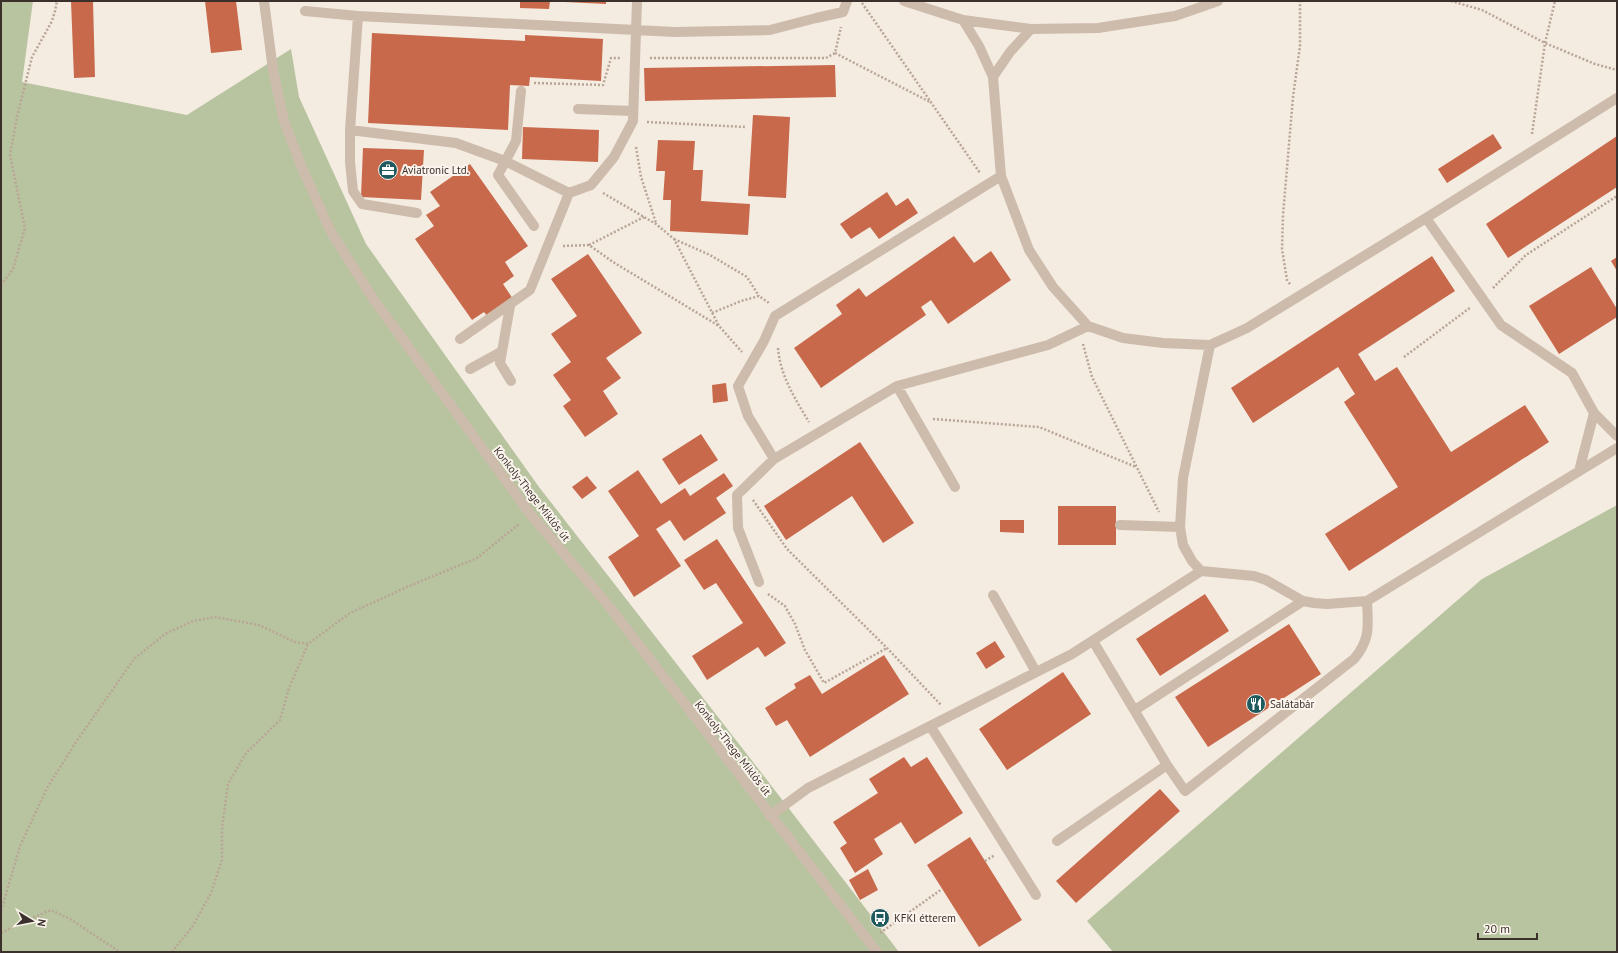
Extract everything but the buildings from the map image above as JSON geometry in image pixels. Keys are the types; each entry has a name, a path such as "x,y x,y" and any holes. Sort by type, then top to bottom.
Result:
{"street":[{"name":"Konkoly-Thege Miklós út","path":"264,1 273,70 284,121 302,168 331,232 374,300 531,515 608,605 770,816 877,952"},
{"path":"350,130 456,143 506,161 569,193 591,185 614,157 632,121 637,1"},
{"path":"305,11 358,16 675,32 770,30 842,12 847,1"},
{"path":"904,1 963,20 1031,29 1098,28 1175,16 1218,1"},
{"path":"358,16 350,130 350,162 353,191 362,204 416,213"},
{"path":"963,20 979,46 993,77 1001,176 1029,250 1053,287 1088,326 1123,338 1163,343 1210,345 1247,328 1617,98"},
{"path":"993,77 1010,52 1031,29"},
{"path":"521,91 516,141 498,175 534,226"},
{"path":"578,109 633,111"},
{"path":"774,459 748,416 738,386 764,341 775,316 1001,176"},
{"path":"460,339 510,306 530,290 569,193"},
{"path":"1426,218 1501,325 1572,373 1594,413 1617,436"},
{"path":"510,306 500,363 511,381"},
{"path":"759,582 738,528 737,496 774,459 897,386 1048,345 1088,326"},
{"path":"1201,571 1192,561 1183,545 1180,528 1183,478 1210,345"},
{"path":"470,369 501,352"},
{"path":"897,386 955,487"},
{"path":"1579,471 1594,413"},
{"path":"770,816 808,788 931,727 1072,654 1201,571 1254,576 1266,580 1303,601 1327,604 1367,601 1617,448"},
{"path":"1120,525 1180,528"},
{"path":"993,595 1036,672"},
{"path":"1134,710 1303,601"},
{"path":"1093,641 1167,765 1185,791 1354,658 1364,645 1367,636 1367,601"},
{"path":"931,727 1036,895"},
{"path":"1057,841 1167,765"}],"path":[{"path":"1,285 13,269 25,228 10,155 17,117 32,57 52,20 57,1"},
{"path":"861,1 988,184"},
{"path":"1298,296 1287,280 1282,249 1286,170 1300,46 1300,1"},
{"path":"1451,1 1482,10 1545,43 1594,64 1617,70"},
{"path":"1528,154 1545,43 1555,1"},
{"path":"835,53 842,12"},
{"path":"835,53 930,102"},
{"path":"521,91 534,83 603,85 611,58 826,58 835,53"},
{"path":"656,224 641,177 632,121 746,127"},
{"path":"591,185 656,224 674,239 710,255 747,277 759,296"},
{"path":"1404,357 1482,298 1526,255 1617,196"},
{"path":"548,246 589,245 644,217"},
{"path":"674,239 719,326 752,363"},
{"path":"589,245 613,262 719,326"},
{"path":"1083,344 1092,377 1166,527"},
{"path":"915,416 926,419 1039,427 1136,467"},
{"path":"745,488 787,549 887,648 951,716"},
{"path":"172,952 196,920 211,893 222,860 222,828 228,784 246,753 280,720 289,688 308,644 350,613 407,587 477,558 531,515"},
{"path":"759,582 767,594 785,606 796,624 804,650 824,683 887,648"},
{"path":"1,911 20,846 47,788 80,736 134,659 165,634 193,621 215,617 259,625 295,642 308,644"},
{"path":"868,941 942,889"},
{"path":"1,933 51,910 70,918 120,952"}],"green space":[{"path":"1,1 33,1 22,82 187,115 291,49 299,97 366,244 539,487 899,952 1,952"},
{"path":"1617,505 1617,952 1113,952 1087,921 1482,579"}],"place":[{"name":"Aviatronic Ltd.","path":"388,170"},
{"name":"Salátabár","path":"1256,704"},
{"name":"KFKI étterem","path":"880,918"}]}
